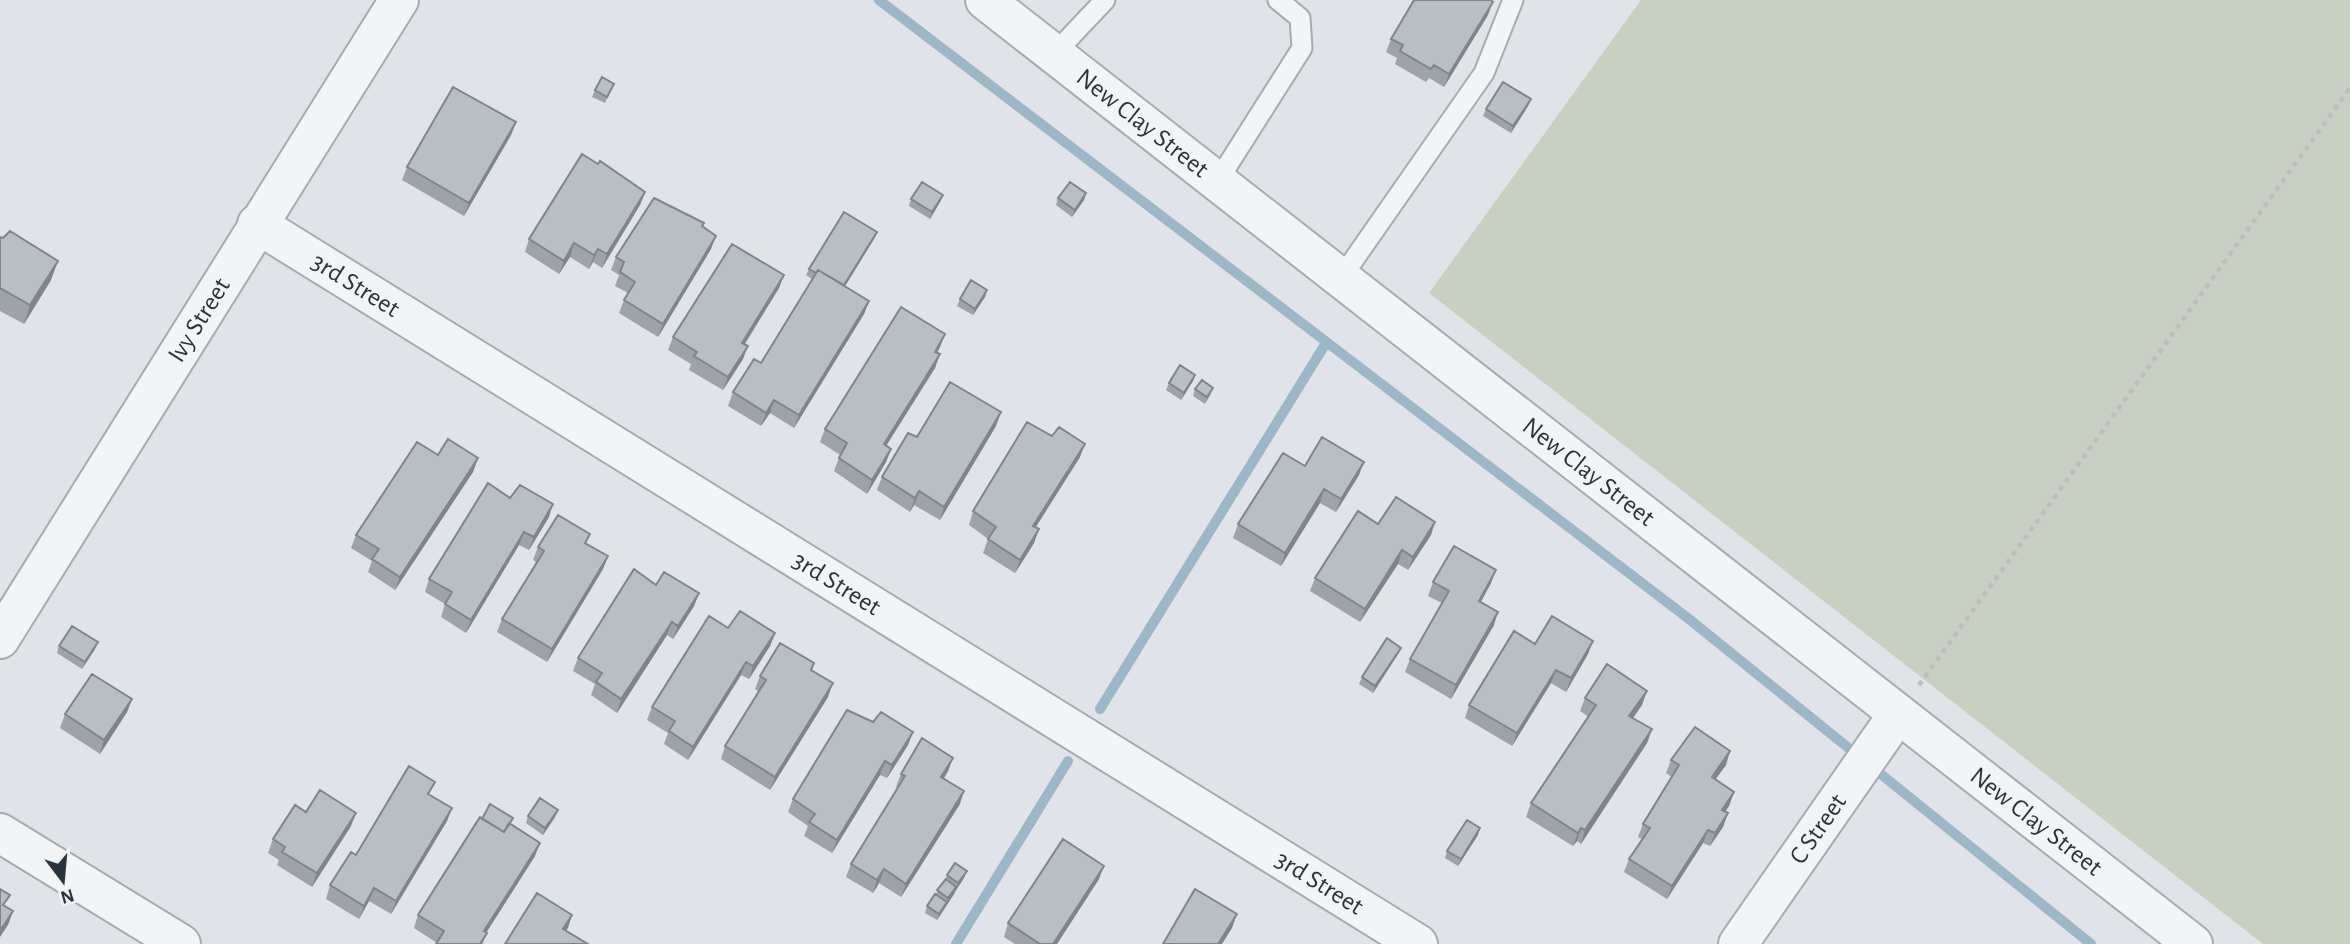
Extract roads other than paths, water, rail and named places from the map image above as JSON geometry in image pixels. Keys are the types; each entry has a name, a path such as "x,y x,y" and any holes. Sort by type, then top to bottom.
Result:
{"street":[{"name":"Ivy Street","path":"0,639 399,0"},
{"name":"New Clay Street","path":"985,0 2193,944"},
{"name":"3rd Street","path":"257,224 1418,944"},
{"name":"C Street","path":"1738,944 1898,714"},
{"path":"0,834 181,944"}],"lane":[{"path":"1054,54 1105,0"},
{"path":"1217,182 1301,48 1300,18 1278,0"},
{"path":"1341,278 1484,73 1513,0"}],"waterway":[{"path":"879,0 1689,619 2091,944"},
{"path":"1100,709 1326,343"},
{"path":"956,944 1068,761"}]}
